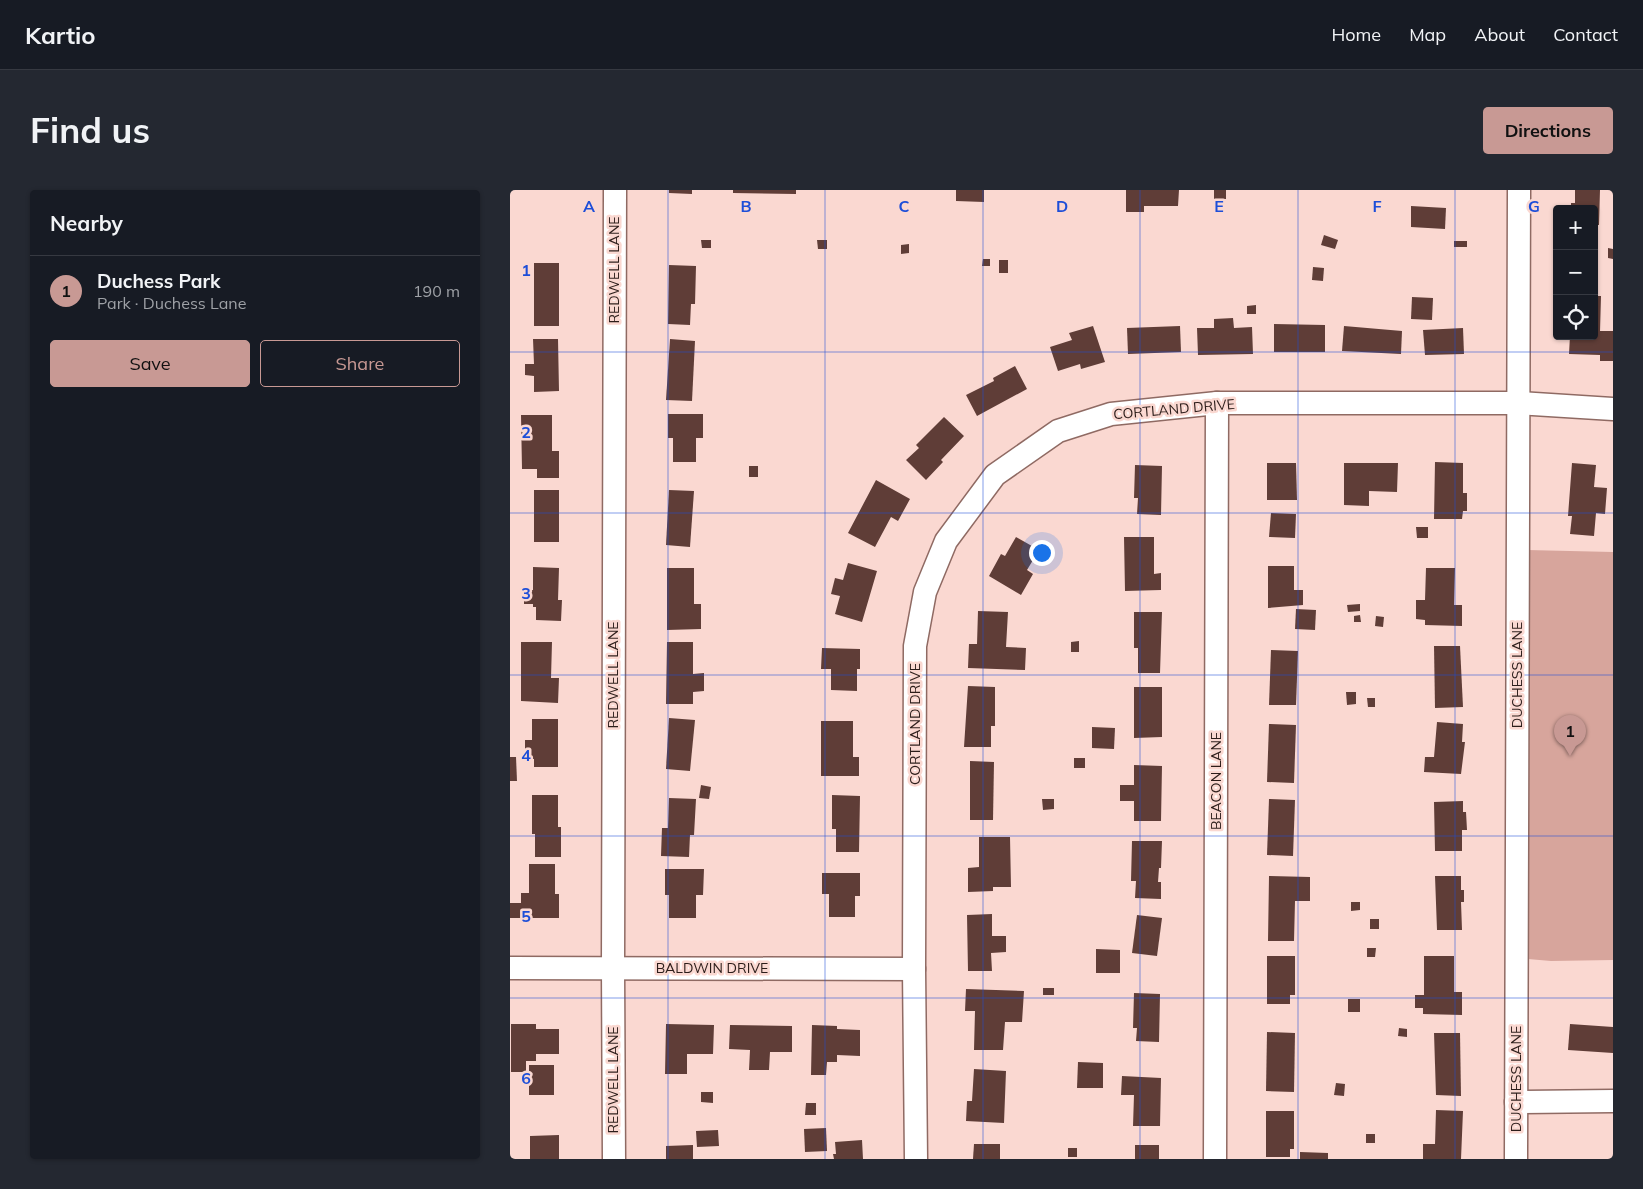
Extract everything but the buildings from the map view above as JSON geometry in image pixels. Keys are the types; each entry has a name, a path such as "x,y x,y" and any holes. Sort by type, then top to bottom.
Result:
{"street":[{"name":"REDWELL LANE","path":"614,190 612,968 614,1159"},
{"name":"DUCHESS LANE","path":"1516,1159 1519,190"},
{"name":"CORTLAND DRIVE","path":"916,1159 914,969 915,646 925,592 946,541 995,476 1058,432 1112,414 1217,403 1518,403 1613,409"},
{"name":"BEACON LANE","path":"1215,1159 1217,403"},
{"name":"BALDWIN DRIVE","path":"510,968 914,969"},
{"path":"1516,1102 1613,1101"}],"shaded area":[{"path":"1527,550 1613,552 1613,960 1551,961 1528,959"}],"place":[{"name":"Duchess Park","path":"1570,756"}]}
